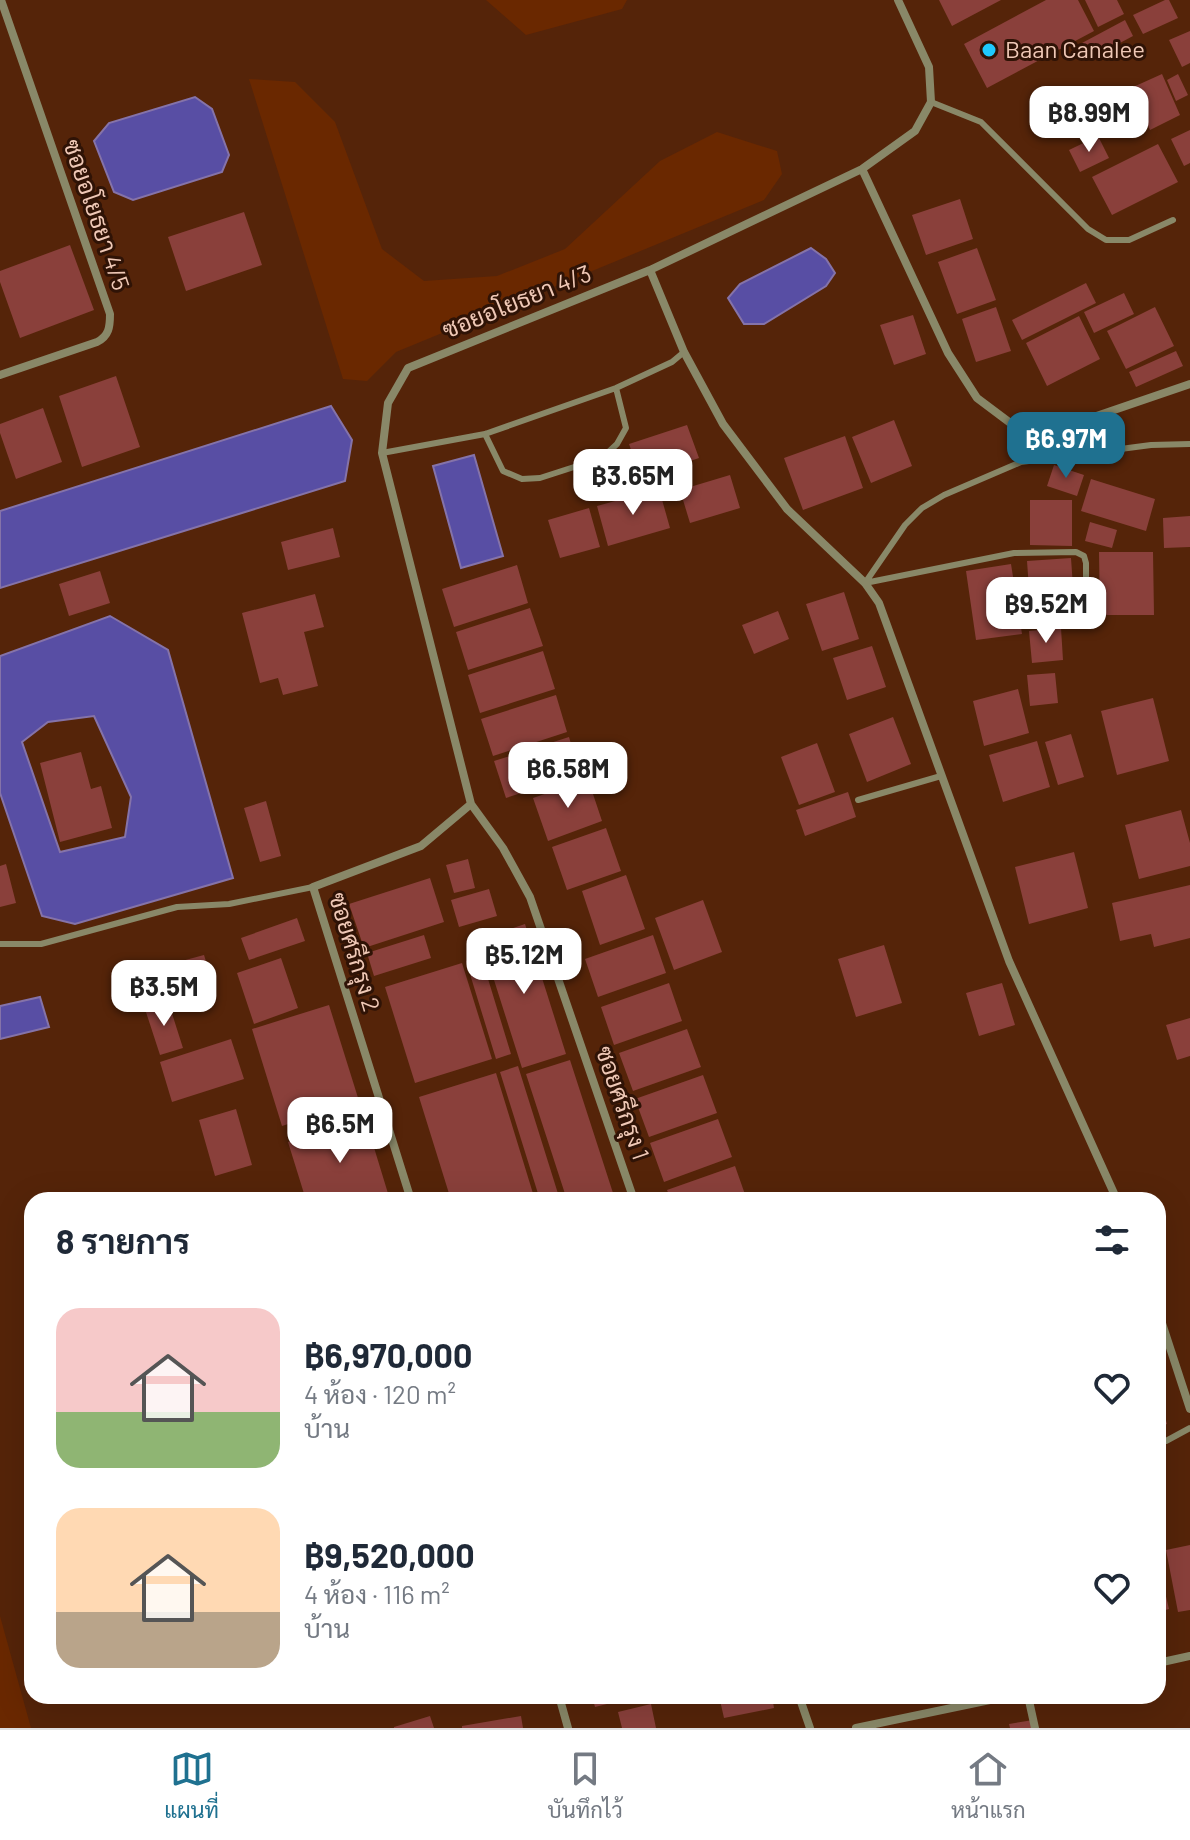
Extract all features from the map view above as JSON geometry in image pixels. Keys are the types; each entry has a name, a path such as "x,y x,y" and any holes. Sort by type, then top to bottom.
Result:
{"street":[{"name":"ซอยอโยธยา 4/5","path":"0,375 97,342 104,339 110,329 110,314 1,0"},
{"path":"898,0 929,67 931,102"},
{"name":"ซอยอโยธยา 4/3","path":"471,804 382,453 388,403 408,368 650,270 862,169 915,131 931,102"},
{"path":"862,169 948,353 977,398 1009,422 1039,429 1076,423 1190,384"},
{"path":"650,270 684,352 723,424 787,509 865,583 879,603 1009,961 1113,1192"},
{"name":"ซอยศรีกรุง 2","path":"408,1192 313,887 421,846 471,804"},
{"name":"ซอยศรีกรุง 1","path":"471,804 503,848 530,897 631,1192"},
{"path":"1166,1336 1190,1409"},
{"path":"1166,1661 1190,1656"},
{"path":"561,1704 568,1728"},
{"path":"802,1704 810,1728"},
{"path":"856,1728 954,1704"},
{"path":"1030,1704 1035,1728"}],"lane":[{"path":"931,102 981,122 1088,229 1106,240 1129,240 1173,220"},
{"path":"382,453 485,434 616,388 672,362 684,352"},
{"path":"485,434 503,471 522,479 540,478 602,458 617,444 626,428 616,388"},
{"path":"865,583 905,525 922,508 944,495 1021,462 1151,445 1190,444"},
{"path":"865,583 1014,553 1076,552 1084,556 1086,563 1086,613"},
{"path":"858,800 941,776"},
{"path":"0,944 41,944 177,907 229,904 313,887"},
{"path":"1166,1441 1190,1428"}],"shaded area":[{"path":"486,0 627,0 622,9 526,35"},
{"path":"249,79 295,82 335,122 382,249 424,281 497,276 565,249 660,161 717,132 777,151 782,174 764,200 396,352 367,381 343,379"},
{"path":"195,97 212,109 229,155 222,172 133,200 114,192 94,141 109,123"},
{"path":"811,248 826,259 835,273 826,286 764,324 744,324 728,298 740,284"},
{"path":"331,406 352,440 345,481 0,588 0,511"},
{"path":"474,455 503,556 461,568 433,466"},
{"path":"110,616 168,650 233,878 75,924 42,916 0,793 0,656","holes":["94,716 131,797 125,837 60,852 22,742 48,722"]},
{"path":"40,997 49,1027 0,1039 0,1006"},
{"path":"0,1616 31,1728 0,1728"}],"building":[{"path":"939,0 1001,0 952,26"},
{"path":"1046,0 1078,0 1094,31 987,88 964,44"},
{"path":"1085,0 1117,0 1124,14 1098,27"},
{"path":"1169,0 1178,18 1143,34 1133,15"},
{"path":"1125,20 1133,36 1090,59 1082,43"},
{"path":"1190,31 1190,63 1182,67 1169,40"},
{"path":"1162,74 1180,115 1150,130 1131,88"},
{"path":"1178,74 1188,95 1176,101 1167,80"},
{"path":"1190,130 1190,163 1184,166 1171,139"},
{"path":"1098,136 1109,158 1080,172 1069,150"},
{"path":"1158,144 1178,182 1112,215 1092,177"},
{"path":"960,199 973,239 926,255 912,215"},
{"path":"244,212 262,265 186,291 168,237"},
{"path":"70,245 94,310 20,338 0,282 0,271"},
{"path":"977,248 996,300 957,314 938,262"},
{"path":"1086,283 1096,303 1022,340 1012,320"},
{"path":"1124,293 1134,314 1094,333 1084,312"},
{"path":"996,307 1011,351 976,362 962,319"},
{"path":"1155,307 1174,346 1126,369 1107,331"},
{"path":"913,315 926,354 894,365 880,325"},
{"path":"1079,316 1100,359 1047,386 1026,343"},
{"path":"1176,351 1183,366 1136,387 1129,372"},
{"path":"116,376 140,447 82,467 59,396"},
{"path":"43,408 62,462 16,479 0,433 0,424"},
{"path":"894,420 912,466 871,483 852,437"},
{"path":"687,425 699,458 641,478 629,444"},
{"path":"845,436 863,488 803,510 784,458"},
{"path":"1054,465 1084,475 1077,496 1047,486"},
{"path":"730,475 740,508 690,523 680,490"},
{"path":"1091,479 1155,499 1146,531 1081,511"},
{"path":"659,489 670,528 608,546 597,506"},
{"path":"1030,500 1072,500 1072,546 1030,545"},
{"path":"589,508 600,547 560,558 548,520"},
{"path":"1190,516 1190,547 1164,548 1163,518"},
{"path":"1090,522 1117,530 1112,548 1085,541"},
{"path":"333,528 340,557 288,570 281,542"},
{"path":"1099,552 1153,552 1154,615 1100,615"},
{"path":"1071,558 1075,615 1031,617 1027,561"},
{"path":"1011,564 1022,634 976,640 966,571"},
{"path":"517,565 528,603 454,627 442,589"},
{"path":"100,571 110,603 69,616 59,584"},
{"path":"844,592 859,639 822,651 806,604"},
{"path":"315,594 324,627 304,632 318,686 283,695 278,678 260,683 242,613"},
{"path":"530,608 543,646 468,670 456,632"},
{"path":"778,611 789,639 754,654 742,625"},
{"path":"1061,628 1063,660 1032,663 1029,631"},
{"path":"872,646 886,687 847,700 833,658"},
{"path":"543,651 555,689 480,713 468,675"},
{"path":"1055,673 1058,703 1030,706 1027,675"},
{"path":"1018,689 1029,733 984,746 973,701"},
{"path":"556,695 567,732 493,756 481,719"},
{"path":"1153,698 1169,761 1117,775 1101,711"},
{"path":"893,717 911,764 867,782 849,734"},
{"path":"1071,734 1084,777 1058,785 1045,742"},
{"path":"569,737 580,774 506,798 494,761"},
{"path":"1037,741 1050,787 1003,802 989,755"},
{"path":"817,743 835,792 799,805 781,757"},
{"path":"81,752 91,789 101,786 112,828 60,842 40,763"},
{"path":"588,779 602,821 548,841 533,798"},
{"path":"848,792 856,817 805,836 796,810"},
{"path":"266,801 281,856 260,862 244,808"},
{"path":"1181,810 1190,843 1190,866 1139,879 1125,825"},
{"path":"606,828 621,871 567,890 552,847"},
{"path":"1074,852 1088,908 1029,924 1015,867"},
{"path":"468,859 475,888 454,893 446,865"},
{"path":"6,864 16,903 0,907 0,866"},
{"path":"626,875 645,929 600,945 582,891"},
{"path":"430,878 444,922 364,948 349,904"},
{"path":"1190,885 1190,938 1154,947 1151,934 1120,941 1112,903"},
{"path":"489,889 497,916 459,927 451,900"},
{"path":"703,900 722,952 674,970 655,918"},
{"path":"297,918 305,941 249,960 241,938"},
{"path":"525,924 566,1054 522,1068 481,939"},
{"path":"424,935 431,958 374,976 367,953"},
{"path":"653,935 666,973 598,997 585,959"},
{"path":"884,945 902,1003 856,1017 838,959"},
{"path":"204,955 210,974 157,988 152,969"},
{"path":"481,956 511,1054 496,1059 466,961"},
{"path":"281,958 298,1008 254,1024 237,973"},
{"path":"462,963 492,1059 415,1083 385,987"},
{"path":"669,983 682,1021 614,1045 601,1007"},
{"path":"1002,983 1015,1025 979,1036 966,993"},
{"path":"168,1001 183,1048 160,1055 145,1009"},
{"path":"329,1005 359,1101 282,1126 252,1029"},
{"path":"1190,1018 1190,1056 1177,1060 1166,1025"},
{"path":"687,1029 701,1067 633,1091 619,1053"},
{"path":"231,1039 244,1079 172,1102 160,1062"},
{"path":"570,1060 613,1192 564,1192 526,1074"},
{"path":"518,1066 557,1192 538,1192 500,1072"},
{"path":"496,1073 533,1192 449,1192 419,1097"},
{"path":"703,1075 717,1113 649,1137 635,1099"},
{"path":"236,1109 252,1165 215,1176 199,1120"},
{"path":"365,1118 388,1192 304,1192 288,1142"},
{"path":"718,1119 732,1157 664,1182 650,1143"},
{"path":"735,1166 744,1192 668,1192"},
{"path":"1190,1545 1190,1610 1178,1612 1166,1550"},
{"path":"651,1704 656,1728 622,1728 618,1712"},
{"path":"721,1704 773,1704 774,1708 724,1718"},
{"path":"430,1716 434,1728 394,1728 394,1727"},
{"path":"521,1716 523,1728 462,1728 462,1726"},
{"path":"1033,1720 1034,1728 1010,1728 1009,1724"}],"place":[{"name":"Baan Canalee","path":"989,50"}]}
